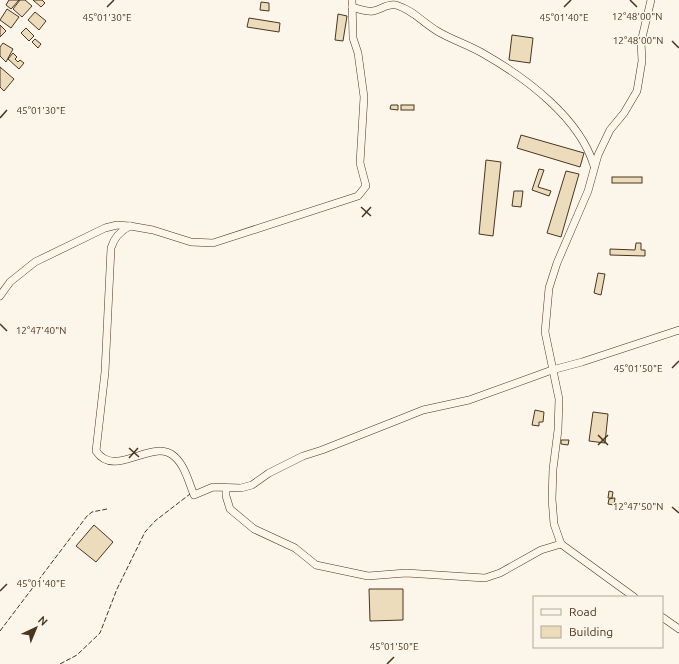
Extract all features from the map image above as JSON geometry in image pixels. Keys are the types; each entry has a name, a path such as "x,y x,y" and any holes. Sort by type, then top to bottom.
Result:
{"street":[{"path":"633,596 561,544 554,524 552,499 553,469 558,430 559,399 545,332 549,288 557,263 588,191 598,155 610,130 624,113 637,90 642,61 642,42 651,0"},
{"path":"0,296 10,282 35,262 105,228 117,225 130,226 153,230 191,242 213,243 347,200 362,192 366,186 360,163 364,97 358,53 353,38 351,22 352,4 374,11 394,5 411,10 437,31 483,53 511,71 542,94 563,114 590,153 595,168"},
{"path":"130,226 123,229 114,240 111,248 105,372 96,451 99,456 111,461 122,460 159,450 168,452 179,460 194,495 213,487 240,488 252,485 269,473 302,456 322,450 423,410 469,400 552,370 582,362 679,330"},
{"path":"226,488 226,496 230,509 254,529 295,548 316,565 368,576 406,573 484,578 500,573 541,550 561,544"},
{"path":"663,618 679,629"}],"building":[{"path":"9,0 19,0 11,9 6,5"},
{"path":"20,0 25,0 32,6 22,17 13,9"},
{"path":"33,0 42,0 45,3 41,7"},
{"path":"261,2 269,3 269,11 260,10"},
{"path":"7,9 19,17 11,28 0,20"},
{"path":"35,12 46,21 39,30 28,20"},
{"path":"338,14 347,16 343,41 335,40"},
{"path":"249,18 280,23 279,32 247,27"},
{"path":"0,25 6,31 0,37"},
{"path":"26,28 34,36 29,41 21,33"},
{"path":"512,35 533,38 530,63 509,60"},
{"path":"35,39 41,44 38,48 32,42"},
{"path":"3,43 13,49 6,62 0,56 0,47"},
{"path":"13,53 17,57 15,59 18,62 20,60 24,63 19,69 8,59"},
{"path":"0,67 14,79 4,91 0,87"},
{"path":"391,105 398,105 398,110 390,109"},
{"path":"401,105 414,105 414,110 401,110"},
{"path":"521,135 584,153 580,167 517,148"},
{"path":"486,160 501,162 493,236 479,234"},
{"path":"539,169 544,170 538,187 551,191 549,196 532,190"},
{"path":"566,171 579,174 561,237 547,233"},
{"path":"612,177 642,177 642,183 612,183"},
{"path":"514,191 523,191 521,207 512,206"},
{"path":"636,243 641,243 641,250 645,250 645,256 610,255 610,249 635,250"},
{"path":"598,273 605,274 601,295 594,293"},
{"path":"535,410 544,412 543,422 539,422 539,426 532,425"},
{"path":"593,412 608,414 605,443 589,441"},
{"path":"561,440 569,440 568,445 561,444"},
{"path":"609,491 613,492 612,498 608,498"},
{"path":"615,498 614,505 608,504 609,499"},
{"path":"94,525 113,542 96,562 76,546"},
{"path":"369,589 403,589 403,620 370,621"}],"fence":[{"path":"60,664 77,655 100,633 117,589 145,532 155,521 190,494"},
{"path":"0,631 87,516 92,512 107,509"}]}
